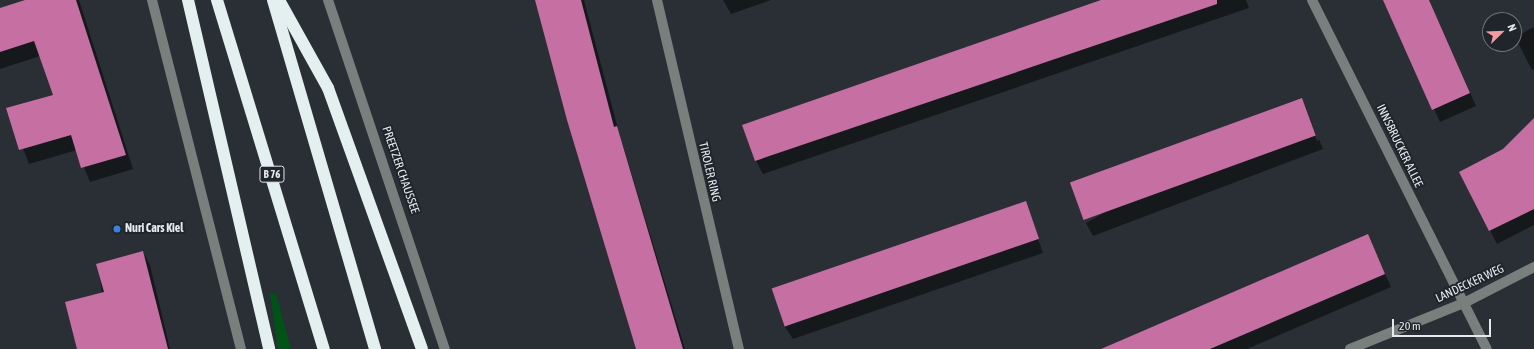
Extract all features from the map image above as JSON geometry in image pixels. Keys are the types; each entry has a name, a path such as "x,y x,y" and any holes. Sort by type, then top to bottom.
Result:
{"highway":[{"path":"188,0 269,349"},
{"name":"B 76","path":"217,0 324,349"},
{"path":"273,0 375,349"},
{"path":"279,0 328,88 422,349"}],"street":[{"path":"152,0 241,349"},
{"name":"PREETZER CHAUSSEE","path":"328,0 445,349"},
{"name":"TIROLER RING","path":"657,0 739,349"},
{"name":"INNSBRUCKER ALLEE","path":"1312,0 1487,349"},
{"name":"LANDECKER WEG","path":"1350,349 1464,303 1534,267"}],"green space":[{"path":"270,294 276,294 291,349 278,349"}],"building":[{"path":"25,0 76,0 126,155 81,168 71,135 19,150 6,108 53,95 34,41 0,52 0,8"},
{"path":"535,0 581,0 614,127 617,126 683,349 636,349 567,120"},
{"path":"1101,0 1217,0 1217,4 755,161 742,125"},
{"path":"1383,0 1429,0 1470,93 1432,110"},
{"path":"1302,98 1316,136 1084,220 1070,182"},
{"path":"1534,118 1534,209 1489,231 1459,172 1503,149"},
{"path":"1026,201 1039,239 785,326 772,289"},
{"path":"1368,234 1385,274 1210,349 1101,349"},
{"path":"143,251 168,349 77,349 65,302 104,292 96,264"}],"place":[{"name":"Nuri Cars Kiel","path":"117,229"}]}
